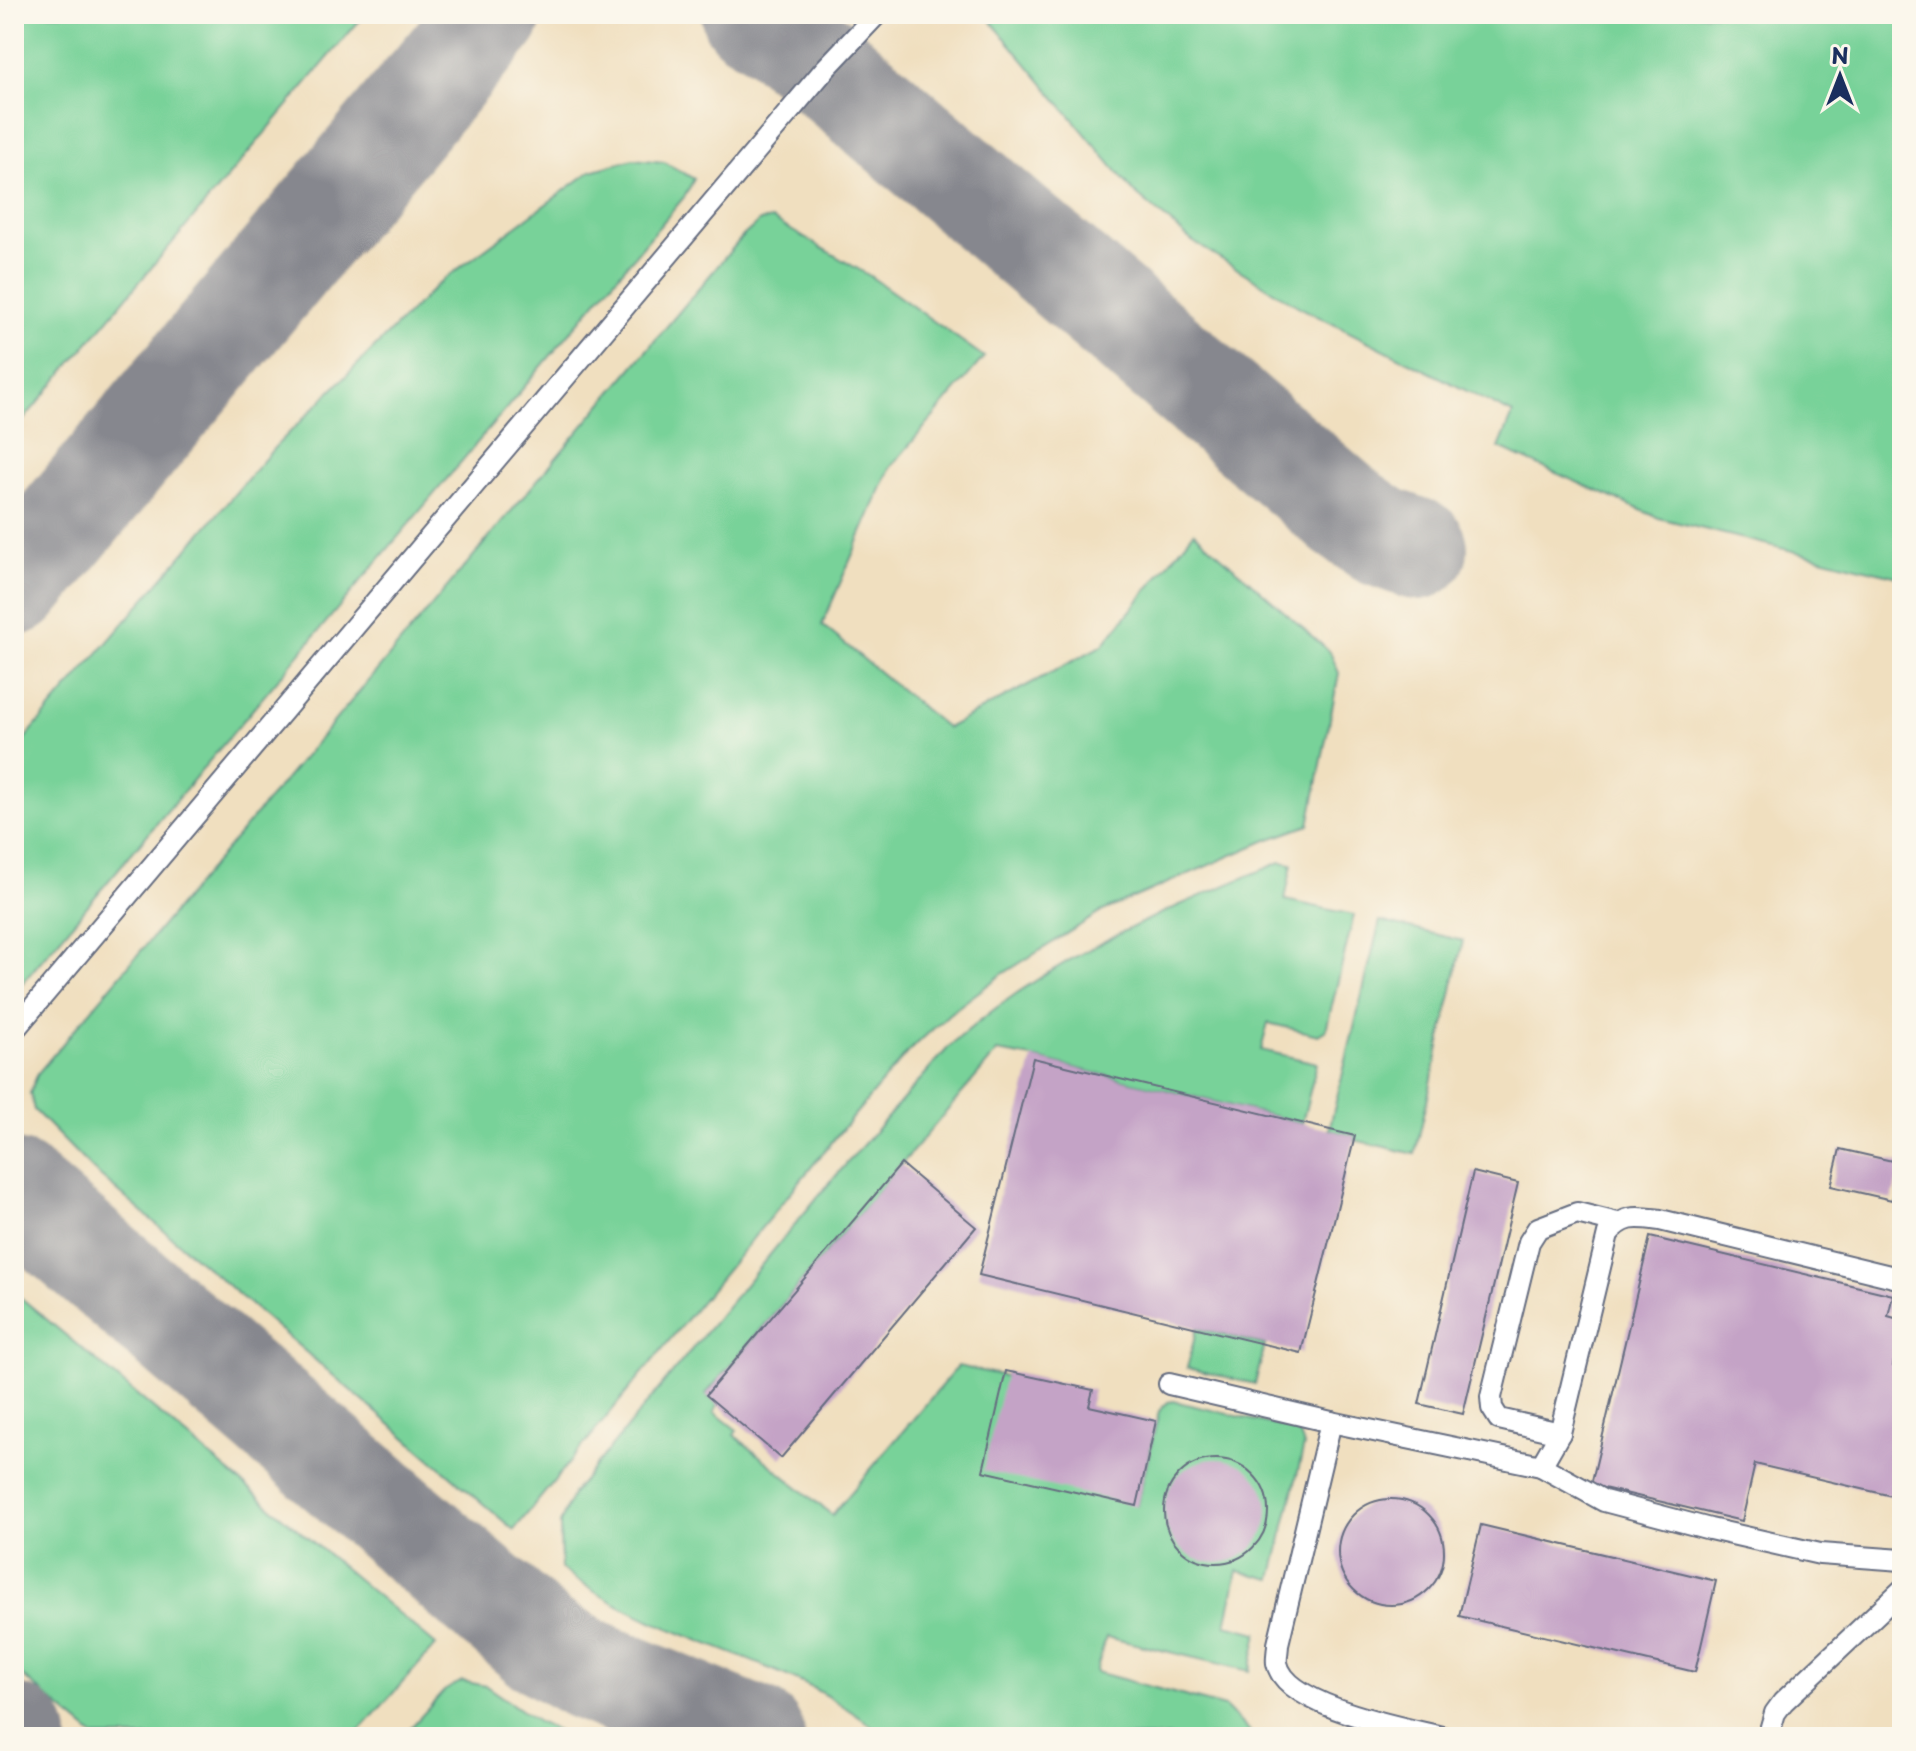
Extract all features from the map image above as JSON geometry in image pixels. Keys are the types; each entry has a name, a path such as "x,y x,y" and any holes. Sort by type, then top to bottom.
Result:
{"lane":[{"path":"14,1030 826,68 877,14"},
{"path":"1560,1433 1499,1419 1492,1408 1491,1397 1529,1242 1538,1228 1577,1213 1617,1223 1636,1217 1660,1220 1902,1279"},
{"path":"1541,1466 1560,1433 1608,1234 1617,1223"},
{"path":"1169,1384 1541,1466 1604,1501 1710,1529 1820,1554 1902,1560"},
{"path":"1331,1422 1278,1644 1277,1664 1284,1676 1310,1698 1380,1722 1442,1737"},
{"path":"1768,1737 1775,1713 1783,1702 1902,1590"}],"green space":[{"path":"14,14 365,14 14,431"},
{"path":"985,14 1902,14 1902,578 1659,518 1499,448 1513,414 1301,308 1192,241 1134,192"},
{"path":"633,159 664,162 694,179 685,196 14,993 14,751 275,447 439,283 591,171"},
{"path":"772,219 870,276 984,357 890,468 822,625 947,728 1103,645 1194,532 1330,652 1339,673 1309,825 1103,911 1001,975 949,1014 906,1054 840,1132 514,1530 93,1170 34,1110 30,1093 38,1073 743,236 760,221"},
{"path":"1281,862 1292,864 1285,900 1354,915 1326,1030 1318,1035 1268,1023 1261,1050 1317,1063 1302,1123 997,1052 706,1394 718,1405 714,1412 737,1430 734,1435 832,1515 958,1366 1005,1376 1137,1505 1159,1411 1168,1402 1295,1430 1304,1446 1272,1579 1238,1571 1226,1625 1258,1633 1250,1671 1106,1637 1096,1672 1225,1707 1255,1737 888,1737 807,1685 645,1618 588,1588 561,1569 560,1523 573,1493 820,1194 948,1048 984,1017 1064,963 1149,919"},
{"path":"1380,921 1463,941 1415,1154 1354,1140 1354,1136 1329,1130"},
{"path":"14,1292 436,1645 354,1737 95,1737 14,1669"},
{"path":"1197,1328 1265,1345 1255,1384 1187,1368"},
{"path":"462,1681 486,1686 538,1722 569,1737 402,1737 444,1691"}],"building":[{"path":"1033,1058 1355,1136 1301,1353 979,1275"},
{"path":"1840,1149 1901,1163 1892,1200 1831,1186"},
{"path":"901,1164 976,1227 781,1458 706,1395"},
{"path":"1473,1172 1518,1183 1463,1414 1419,1404"},
{"path":"1650,1237 1893,1295 1888,1316 1902,1320 1893,1366 1902,1368 1902,1416 1893,1455 1902,1457 1892,1496 1755,1464 1742,1521 1591,1485"},
{"path":"1006,1371 1093,1390 1089,1406 1156,1421 1137,1506 983,1471"},
{"path":"1216,1459 1236,1463 1253,1474 1264,1491 1268,1511 1264,1531 1253,1548 1236,1559 1216,1563 1196,1559 1179,1548 1168,1531 1164,1511 1168,1491 1179,1474 1196,1463"},
{"path":"1391,1499 1411,1503 1428,1515 1440,1532 1444,1552 1440,1572 1428,1589 1411,1601 1391,1605 1371,1601 1354,1589 1342,1572 1338,1552 1342,1532 1354,1515 1371,1503"},
{"path":"1481,1525 1716,1581 1695,1672 1459,1616"}],"taxiway":[{"path":"14,585 491,14"},
{"path":"752,14 779,30 826,68 1346,512 1381,536 1417,549"},
{"path":"14,1191 540,1643 588,1670 754,1737"}]}
